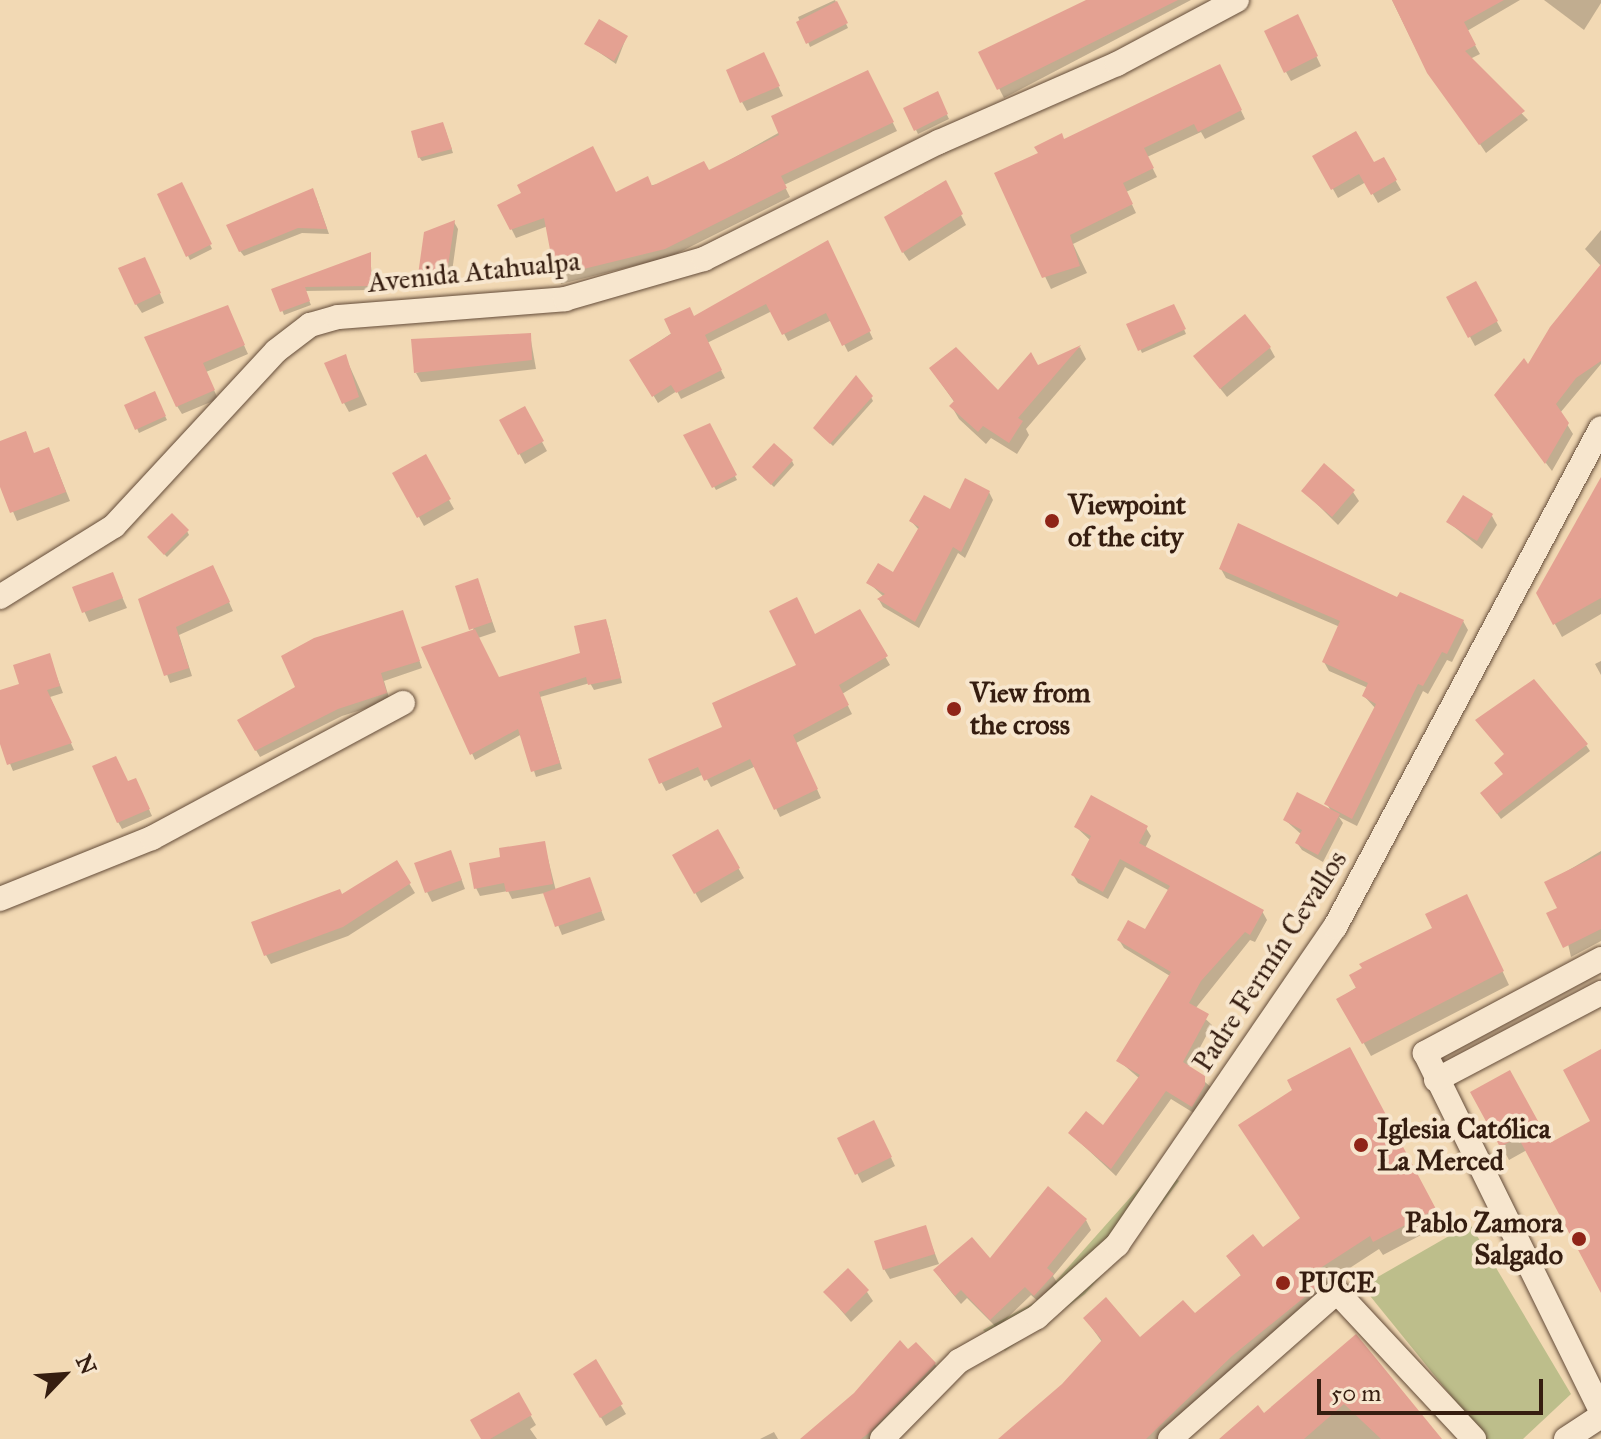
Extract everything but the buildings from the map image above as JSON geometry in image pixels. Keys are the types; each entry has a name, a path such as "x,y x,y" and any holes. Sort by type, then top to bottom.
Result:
{"street":[{"name":"Avenida Atahualpa","path":"0,597 114,526 276,351 310,325 353,315 565,299 704,259 939,142 1117,64 1237,0"},
{"name":"Padre Fermín Cevallos","path":"882,1439 959,1361 1037,1317 1117,1245 1335,927 1601,428"},
{"path":"0,899 152,838 403,703"},
{"path":"1566,1439 1601,1413 1425,1053 1601,959"},
{"path":"1436,1080 1601,993"},
{"path":"1170,1439 1337,1292 1474,1439"}],"green space":[{"path":"1160,1164 1179,1181 1144,1227 1085,1294 1005,1351 983,1330 1039,1300"},
{"path":"1470,1224 1571,1394 1523,1439 1486,1439 1362,1286"}],"place":[{"name":"Viewpoint of the city","path":"1052,521"},
{"name":"View from the cross","path":"954,709"},
{"name":"Iglesia Católica La Merced","path":"1361,1145"},
{"name":"Pablo Zamora Salgado","path":"1579,1239"},
{"name":"PUCE","path":"1283,1283"}]}
